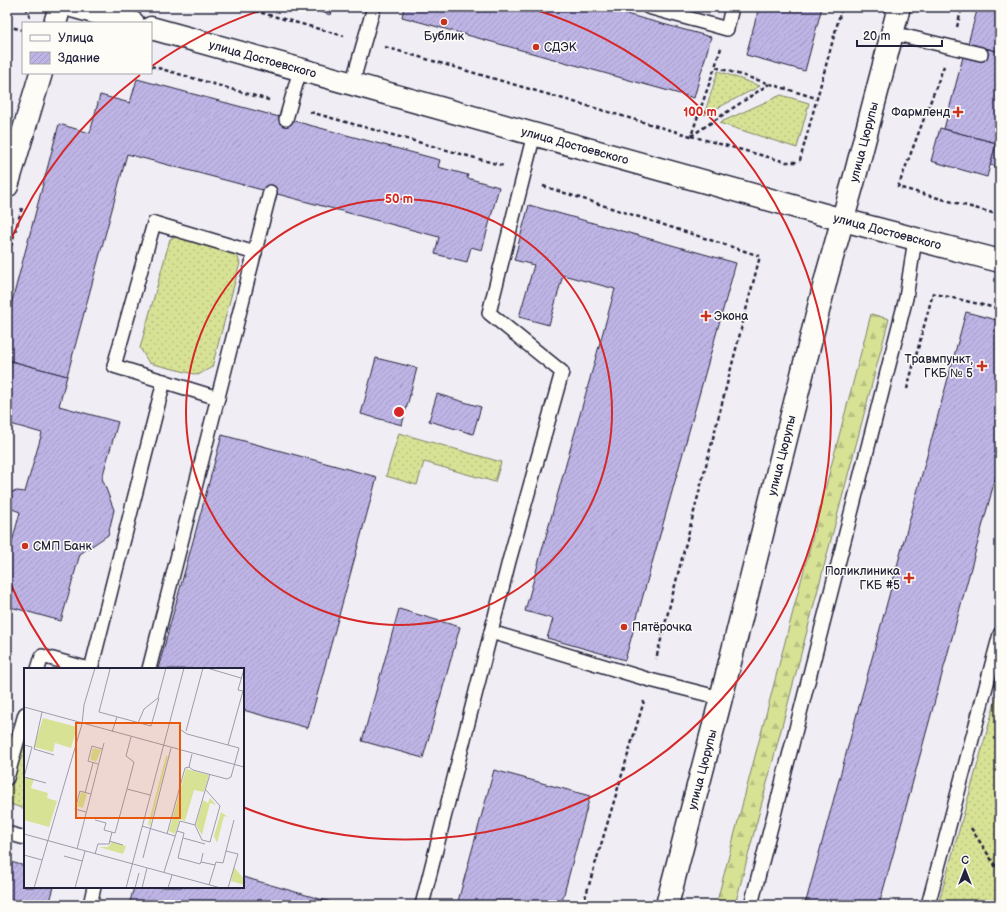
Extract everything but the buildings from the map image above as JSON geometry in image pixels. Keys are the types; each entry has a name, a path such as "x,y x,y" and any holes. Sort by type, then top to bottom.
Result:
{"street":[{"path":"55,22 60,7"},
{"path":"75,7 129,22"},
{"name":"улица Цюрупы","path":"667,905 721,698 827,275 899,7"},
{"name":"улица Достоевского","path":"152,28 842,220 1000,261"},
{"path":"7,186 40,74"}],"lane":[{"path":"352,84 374,7"},
{"path":"648,7 727,29 732,7"},
{"path":"892,33 982,54"},
{"path":"286,119 300,70"},
{"path":"422,905 509,561 562,372 489,313 534,134"},
{"path":"149,668 270,192"},
{"path":"218,398 114,366 154,223 255,253"},
{"path":"751,905 906,298 915,239"},
{"path":"90,668 164,381"},
{"path":"491,632 650,680 721,698"},
{"path":"928,905 1000,634"},
{"path":"38,668 42,656 86,668"},
{"path":"7,778 24,718"},
{"path":"7,833 24,838"},
{"path":"90,905 94,888"}],"path":[{"path":"241,7 786,162 796,162 800,160 842,7"},
{"path":"962,7 951,47 898,188 1000,214"},
{"path":"7,26 22,30"},
{"path":"691,136 727,29"},
{"path":"152,66 510,168 522,180 760,256 650,680 583,905"},
{"path":"715,67 816,98"},
{"path":"691,136 769,84"},
{"path":"906,298 933,293 1000,309"},
{"path":"955,805 1000,873"}],"green space":[{"path":"718,71 760,86 704,115"},
{"path":"781,95 809,103 797,148 719,123"},
{"path":"181,235 235,250 240,263 212,367 198,375 149,363 140,348 170,239"},
{"path":"871,314 889,319 735,905 716,905"},
{"path":"399,433 501,462 495,482 424,462 417,485 386,476"},
{"path":"1000,685 1000,905 938,905"},
{"path":"24,732 24,809 10,804 7,792"}],"place":[{"name":"Бублик","path":"444,22"},
{"name":"СДЭК","path":"536,47"},
{"name":"Фармленд","path":"958,112"},
{"name":"Экона","path":"706,316"},
{"name":"Травмпункт, ГКБ № 5","path":"982,366"},
{"name":"СМП Банк","path":"25,546"},
{"name":"Поликлиника ГКБ #5","path":"909,578"},
{"name":"Пятёрочка","path":"624,627"}]}
